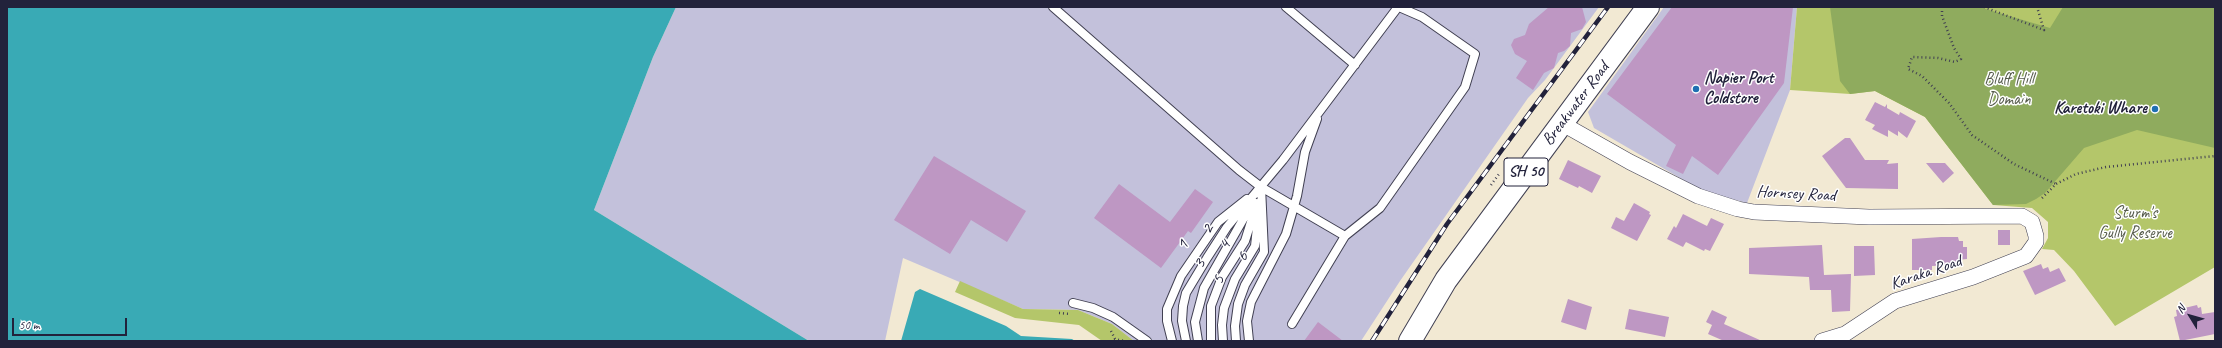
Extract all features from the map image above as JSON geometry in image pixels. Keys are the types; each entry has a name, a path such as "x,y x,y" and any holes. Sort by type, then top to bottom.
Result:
{"highway":[{"name":"Breakwater Road","path":"1410,341 1418,325 1446,280 1648,7"}],"street":[{"name":"Hornsey Road","path":"1561,123 1630,162 1691,193 1738,209 1765,213 1869,217 2022,216 2032,222 2036,236"},
{"name":"Karaka Road","path":"1822,341 1845,334 1896,301 1973,277 2026,256 2033,248 2036,236"}],"lane":[{"path":"1053,7 1239,170 1261,187 1345,236"},
{"path":"1286,7 1355,65"},
{"path":"1261,187 1399,7 1422,17 1475,54 1465,87 1380,208 1345,236 1292,324"},
{"path":"1249,341 1247,320 1251,302 1286,234 1294,206 1305,152 1321,109"},
{"name":"1","path":"1172,341 1167,321 1167,309 1181,276 1218,222 1261,187"},
{"name":"2","path":"1186,341 1182,321 1186,293 1227,227 1261,187"},
{"name":"3","path":"1198,341 1195,322 1204,288 1261,187"},
{"name":"4","path":"1211,341 1211,306 1222,277 1245,241 1261,187"},
{"name":"5","path":"1223,341 1222,325 1224,308 1235,279 1255,246 1261,187"},
{"name":"6","path":"1236,341 1235,326 1238,304 1245,285 1264,252 1261,187"},
{"path":"1073,303 1093,308 1113,317 1147,341"}],"path":[{"path":"1942,7 1942,16 1954,48 1961,59 1955,62 1938,58 1912,57 1908,69 1922,76 1949,103 1972,135 2014,164 2056,184"},
{"path":"1984,7 2044,30 2037,7"},
{"path":"2042,198 2056,184 2076,174 2106,167 2215,156"},
{"path":"1059,313 1074,314"},
{"path":"1108,326 1115,339 1124,341"}],"shaded area":[{"path":"676,7 1599,7 1545,80 1528,98 1400,281 1361,341 1134,341 1112,324 1078,310 1023,309 903,258 885,341 809,341 594,210 653,57"},
{"name":"Napier Port Coldstore","path":"1664,7 1797,7 1790,90 1747,203 1704,192 1594,128 1588,112"}],"green space":[{"name":"Bluff Hill Domain","path":"1797,7 2215,7 2215,267 2115,326 2074,271 2054,250 2042,249 2048,238 2048,222 2032,208 1993,205 1925,117 1875,91 1850,94 1790,90"},
{"name":"Bluff Hill Domain","path":"1830,7 1979,7 2050,28 2063,7 2215,7 2215,148 2137,130 2084,148 2045,193 2036,199 2026,204 1993,205 1925,117 1875,91 1850,94 1840,81"},
{"path":"960,281 1023,309 1078,310 1112,324 1134,341 1102,341 1079,325 1015,318 955,292"}],"water":[{"path":"7,7 676,7 653,57 594,210 809,341 7,341"},
{"path":"920,289 1006,326 1021,336 1072,339 1075,341 901,341 915,292"}],"building":[{"path":"1549,7 1582,7 1586,22 1582,29 1571,33 1570,46 1564,51 1558,53 1554,68 1544,73 1533,90 1516,78 1527,61 1515,54 1511,45 1514,39 1525,35 1529,24"},
{"name":"Napier Port Coldstore","path":"1672,7 1793,7 1784,83 1718,175 1692,156 1683,174 1666,166 1676,145 1607,94"},
{"path":"1875,102 1885,107 1887,104 1887,108 1899,115 1900,112 1916,121 1907,138 1898,131 1898,136 1888,130 1888,137 1872,129 1875,125 1865,120"},
{"path":"1845,138 1850,138 1865,160 1889,160 1887,164 1898,163 1898,189 1846,188 1822,156"},
{"path":"934,156 1026,211 1007,242 971,220 950,254 894,220"},
{"path":"1568,160 1601,176 1592,193 1579,186 1578,188 1559,179"},
{"path":"1926,163 1945,163 1954,173 1943,183"},
{"path":"1119,184 1170,222 1195,189 1213,202 1191,233 1188,231 1161,268 1094,218"},
{"path":"1634,203 1650,212 1649,214 1651,215 1637,241 1611,228 1616,217 1624,221"},
{"path":"1683,214 1707,226 1711,218 1724,224 1710,251 1705,249 1704,251 1686,242 1683,247 1667,239 1674,226 1676,228"},
{"path":"1998,230 2010,230 2010,245 1998,245"},
{"path":"1958,237 1959,241 1963,241 1963,247 1967,247 1967,259 1957,260 1957,265 1932,266 1932,270 1912,270 1912,239"},
{"path":"1822,245 1824,275 1851,274 1850,311 1832,312 1831,290 1810,290 1809,277 1749,274 1749,248"},
{"path":"1854,246 1874,246 1875,275 1854,276"},
{"path":"2041,264 2043,269 2048,267 2050,272 2059,268 2066,281 2035,295 2023,271"},
{"path":"1568,299 1592,307 1586,330 1561,322"},
{"path":"2197,305 2198,308 2201,307 2202,314 2215,312 2215,334 2180,341 2174,317 2177,316 2176,310"},
{"path":"1629,309 1669,317 1665,337 1625,329"},
{"path":"1712,310 1727,317 1724,324 1762,341 1724,341 1708,334 1712,325 1706,322"},
{"path":"1318,322 1343,341 1304,341"}],"railway":[{"path":"1372,341 1447,224 1608,7"}],"place":[{"name":"Napier Port Coldstore","path":"1696,89"},
{"name":"Karetoki Whare","path":"2155,109"}],"park label":[{"name":"Sturm's Gully Reserve","path":"2135,224"}]}
